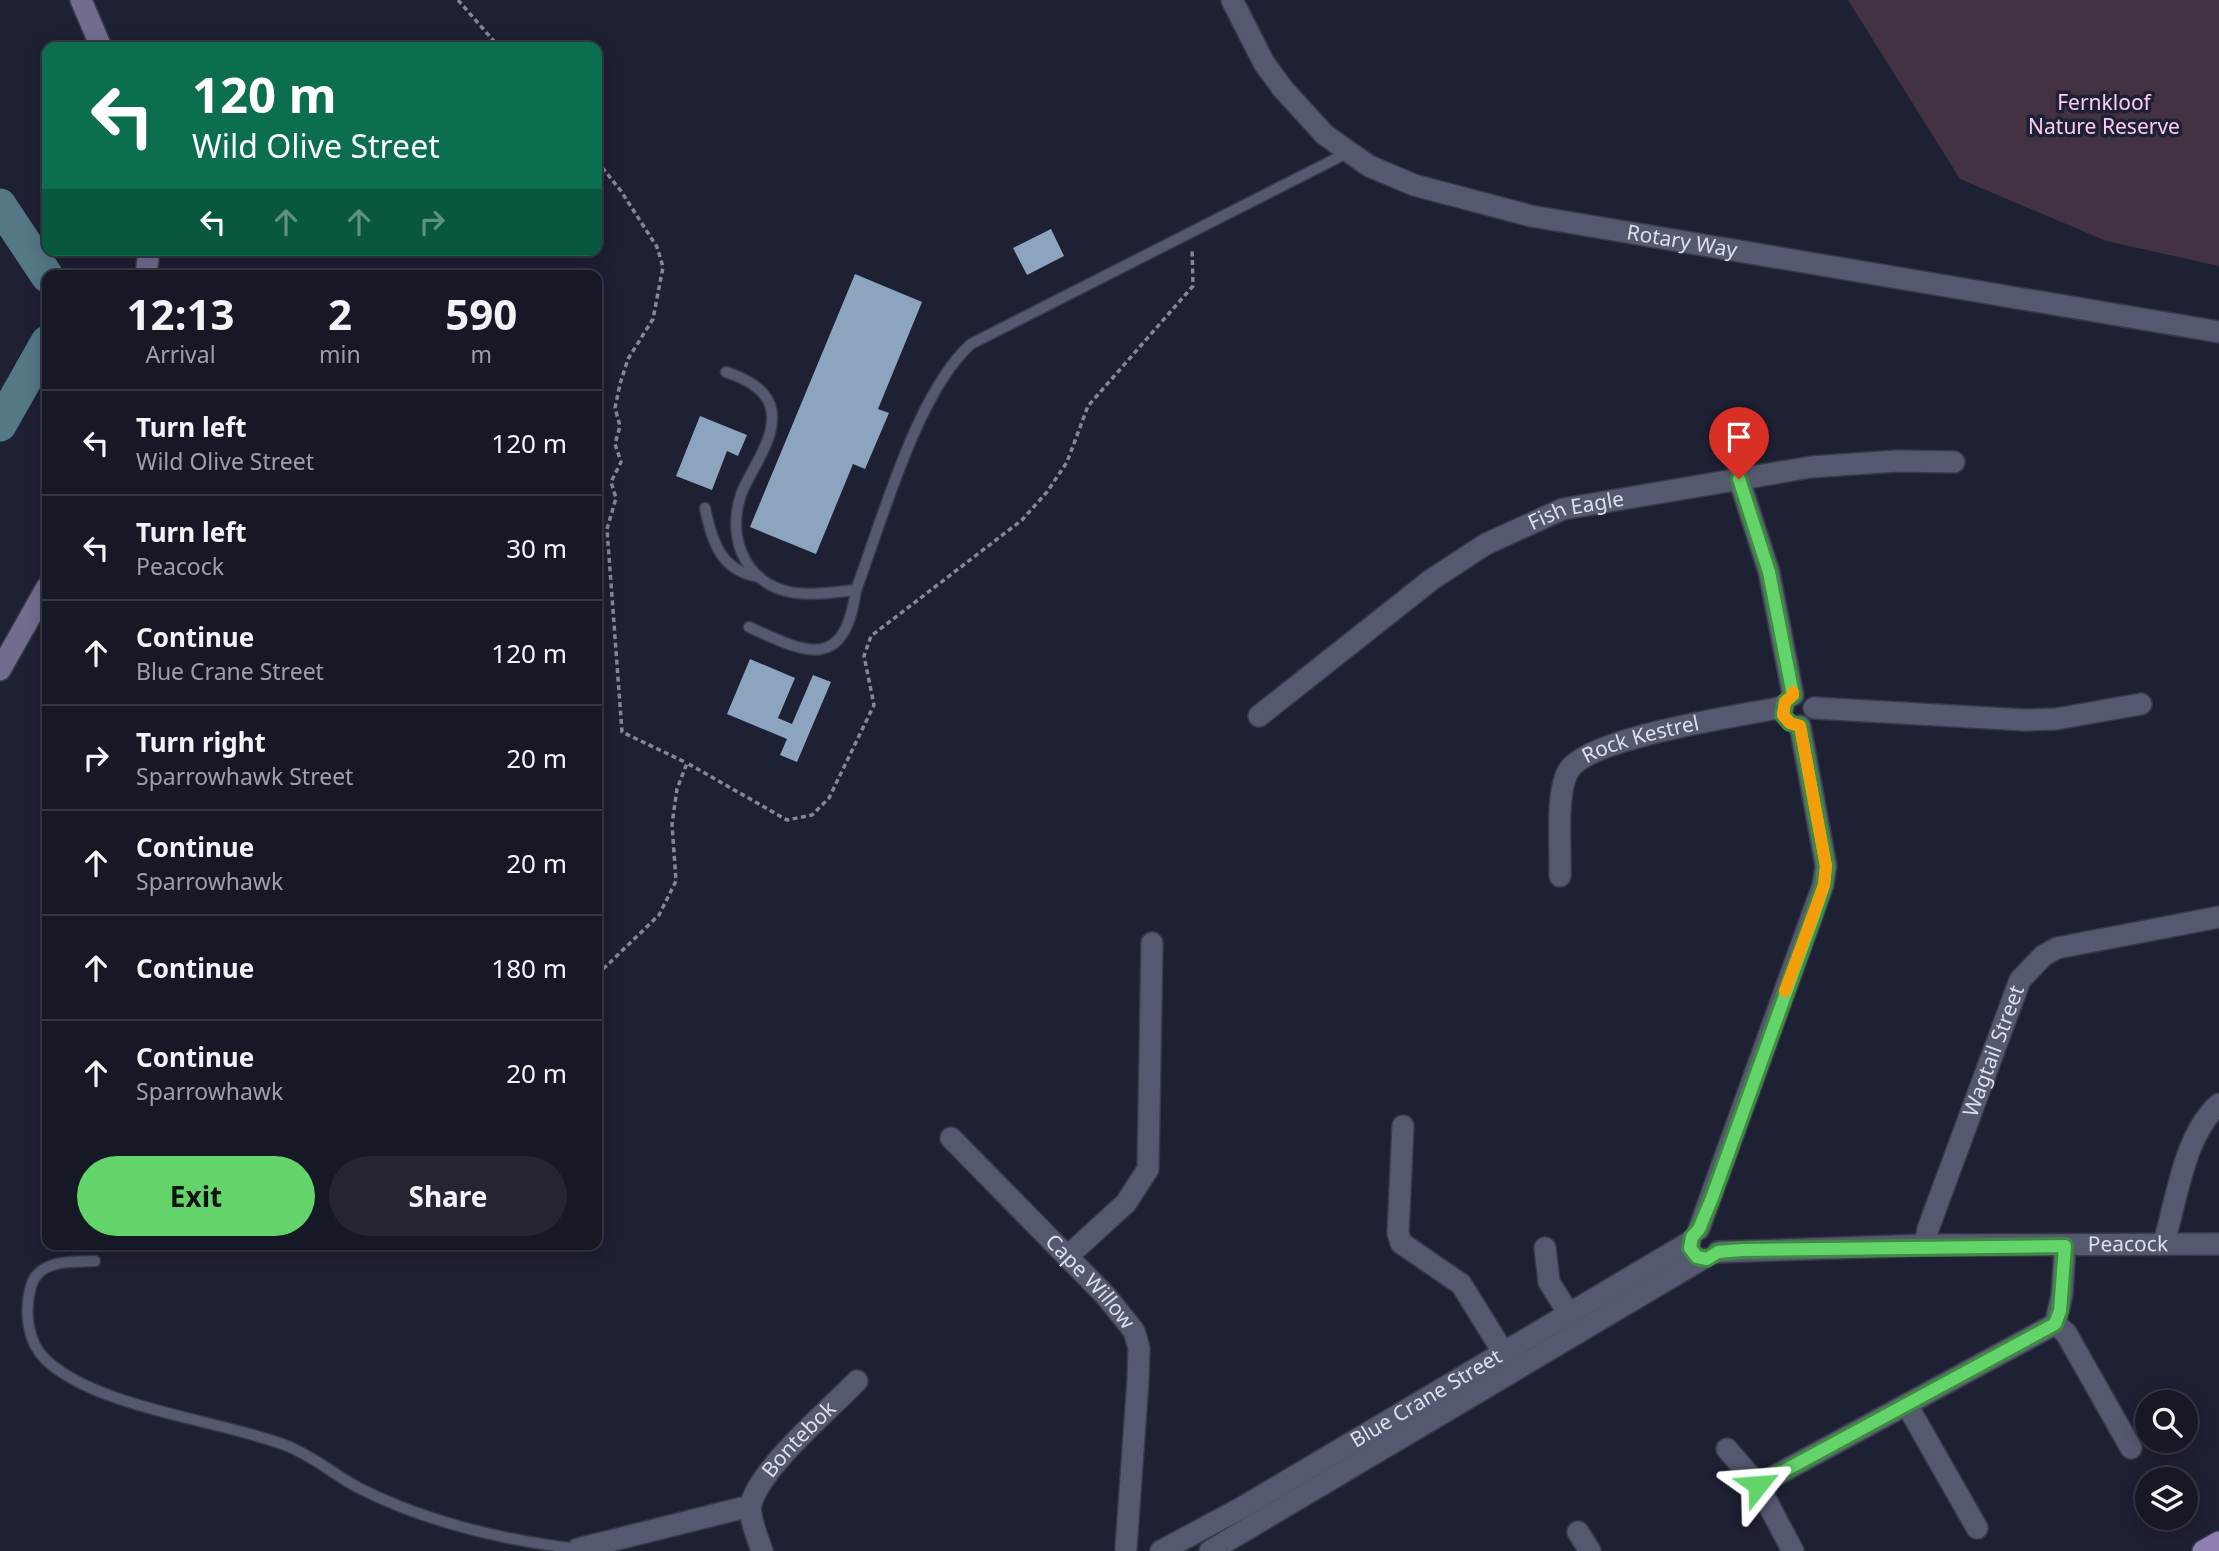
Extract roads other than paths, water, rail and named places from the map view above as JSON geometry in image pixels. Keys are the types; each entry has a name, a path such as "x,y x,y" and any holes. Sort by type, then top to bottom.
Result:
{"main road":[{"path":"81,0 99,42"},
{"path":"0,670 42,596"},
{"path":"2203,1551 2219,1542"}],"street":[{"name":"Rotary Way","path":"1231,0 1264,63 1283,89 1325,135 1369,166 1415,185 1531,216 2219,332"},
{"name":"Fish Eagle","path":"1259,716 1431,580 1486,544 1563,509 1811,467 1897,461 1954,462"},
{"path":"1739,479 1769,572 1788,701 1786,720 1800,726"},
{"path":"1788,701 1809,698 1814,708 1811,719 1800,726"},
{"name":"Rock Kestrel","path":"1560,876 1562,795 1569,770 1579,758 1613,743 1788,701"},
{"path":"1814,708 2025,720 2056,719 2141,704"},
{"path":"1707,1242 1712,1198 1824,885 1824,856 1800,726"},
{"name":"Wagtail Street","path":"1925,1245 1928,1229 2020,980 2043,956 2057,948 2219,917"},
{"path":"1068,1256 1126,1203 1148,1169 1152,943"},
{"path":"2165,1242 2190,1151 2200,1127 2219,1104"},
{"path":"1403,1126 1398,1233 1401,1244 1461,1284 1508,1361"},
{"name":"Cape Willow","path":"951,1138 1128,1321 1139,1348 1127,1550"},
{"name":"Peacock","path":"1707,1242 1742,1250 1925,1245 2065,1246 2165,1242 2219,1244"},
{"name":"Blue Crane Street","path":"1210,1551 1508,1361 1707,1242"},
{"name":"Blue Crane Street","path":"1161,1551 1508,1361 1569,1314 1707,1242"},
{"path":"1758,1485 2055,1324 2060,1311 2065,1246"},
{"path":"1545,1248 1549,1282 1569,1314"},
{"path":"2055,1324 2066,1333 2131,1448"},
{"name":"Bontebok","path":"750,1506 771,1469 857,1381"},
{"path":"1907,1405 1977,1528"},
{"path":"1727,1449 1758,1485 1793,1551"},
{"path":"578,1549 750,1506 762,1551"},
{"path":"1578,1532 1590,1551"}],"lane":[{"path":"749,627 800,650 823,649 843,635 853,609 856,590 915,436 946,370 957,356 990,332 1347,153"},
{"path":"726,372 754,384 764,394 772,415 770,430 742,493 734,526 738,548 759,577"},
{"path":"705,508 710,535 718,551 736,571 759,577 774,587 797,593 856,590"},
{"path":"95,1261 51,1265 40,1270 30,1290 28,1323 32,1340 48,1362 66,1375 91,1387 169,1413 288,1446 357,1487 398,1506 513,1542 578,1549"}],"waterway":[{"path":"0,205 43,270"},
{"path":"0,425 42,351"}],"park label":[{"name":"Fernkloof Nature Reserve","path":"2104,115"}]}
